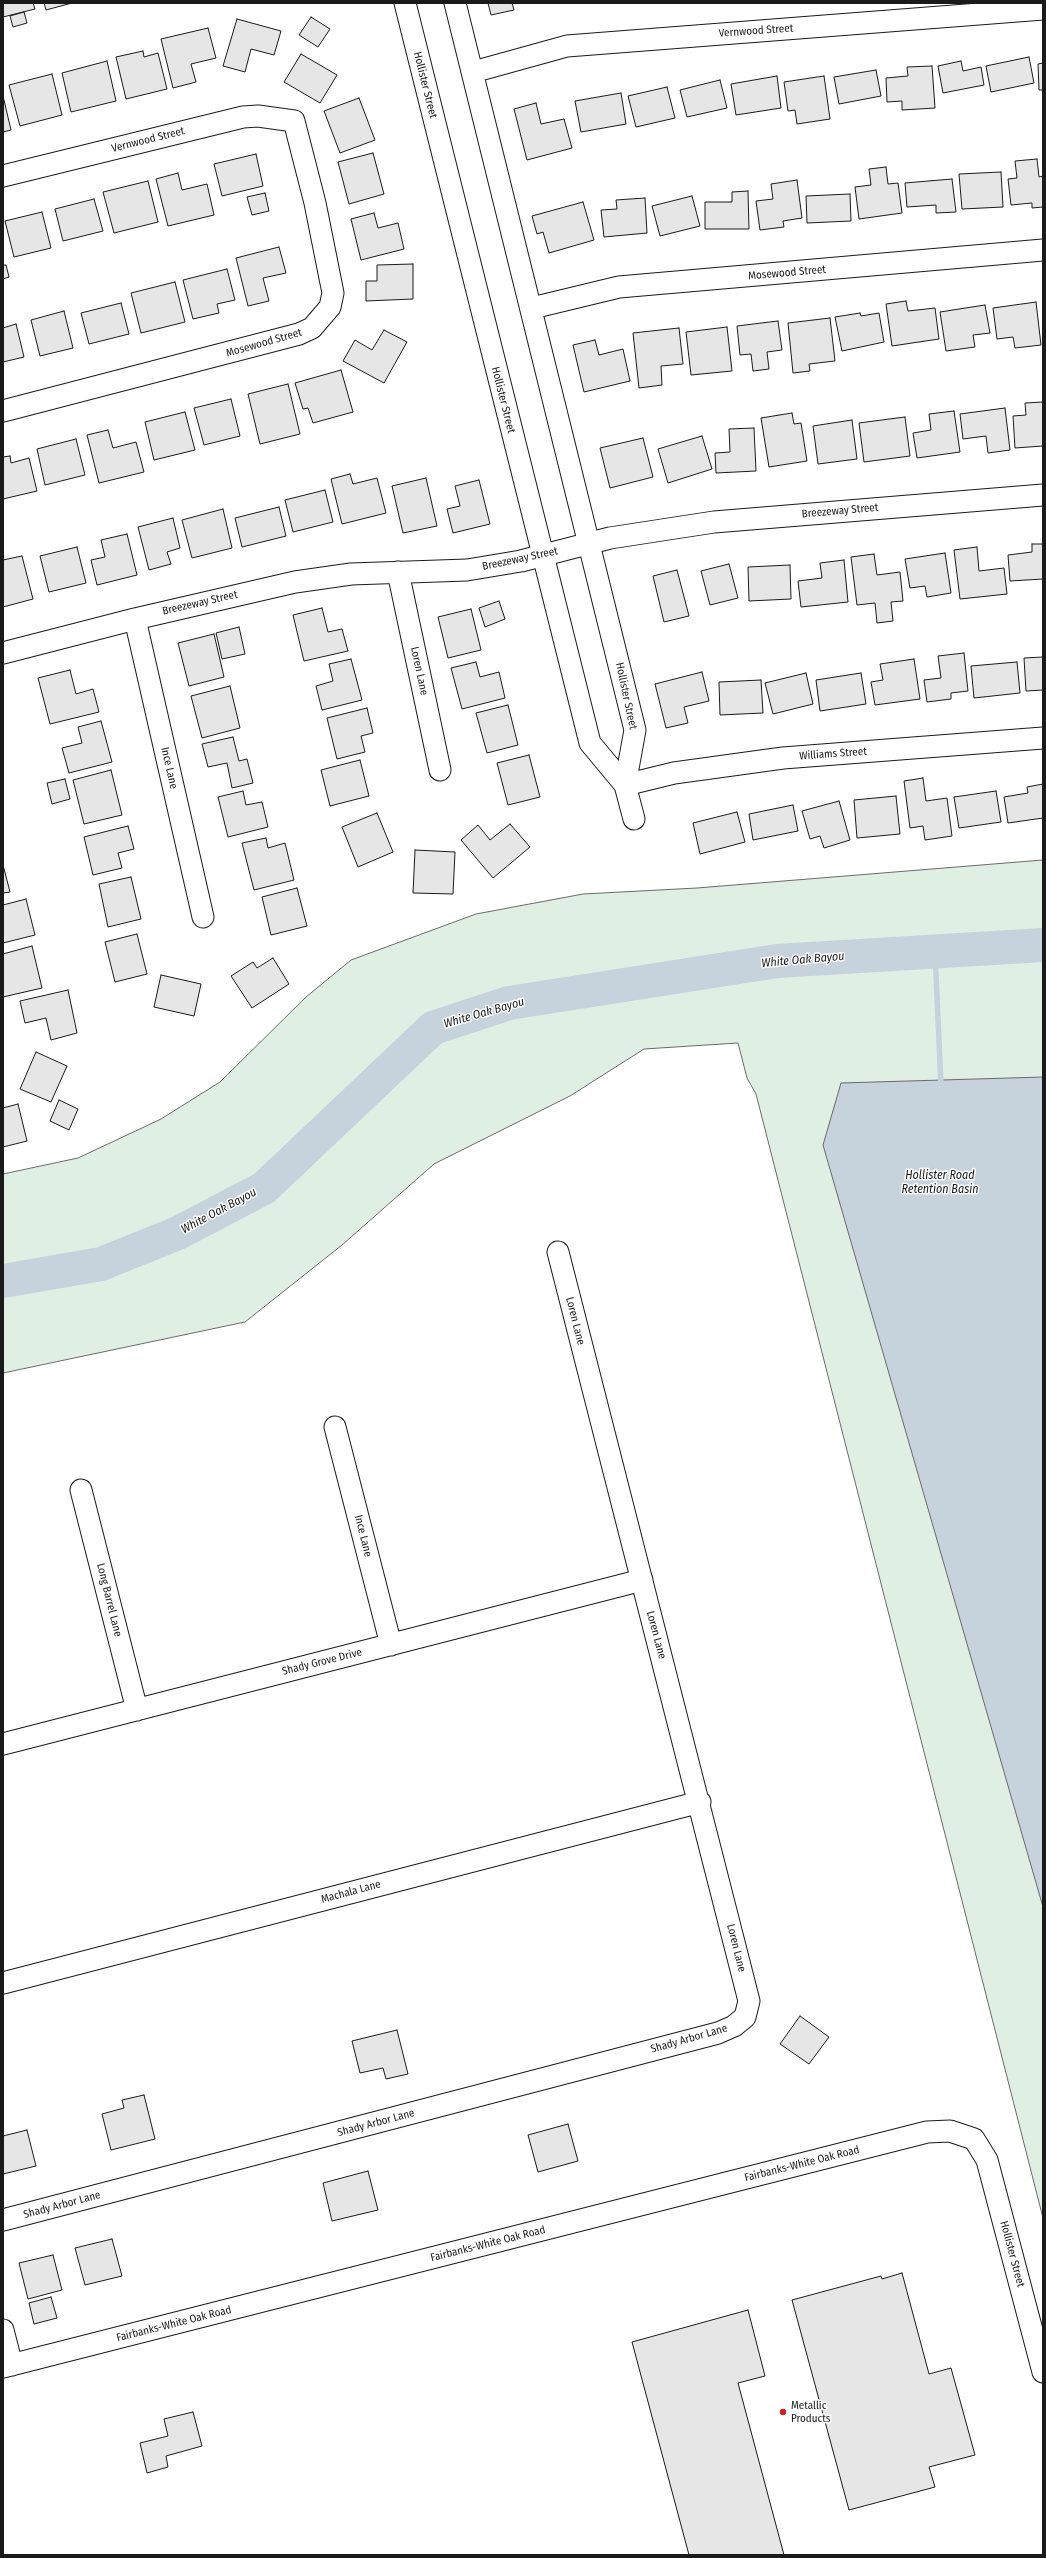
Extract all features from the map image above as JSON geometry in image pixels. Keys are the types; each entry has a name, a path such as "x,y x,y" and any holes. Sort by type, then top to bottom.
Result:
{"street":[{"name":"Hollister Street","path":"405,3 542,556 590,743 625,785 634,819"},
{"name":"Hollister Street","path":"455,3 636,730 625,785"},
{"name":"Vernwood Street","path":"473,72 567,46 1043,9"},
{"name":"Vernwood Street","path":"3,176 243,118 258,116 294,121"},
{"name":"Mosewood Street","path":"3,411 299,334 312,328 330,307 332,286 315,203 294,121"},
{"name":"Mosewood Street","path":"532,308 619,287 1043,250"},
{"name":"Breezeway Street","path":"3,653 135,619 295,582 351,574 467,570 542,556 590,543 714,522 1043,495"},
{"name":"Loren Lane","path":"398,572 440,770"},
{"name":"Ince Lane","path":"135,619 203,917"},
{"name":"Williams Street","path":"625,785 674,773 783,758 1043,738"},
{"name":"Loren Lane","path":"558,1252 700,1802 749,2001 745,2017"},
{"name":"Ince Lane","path":"335,1427 390,1645"},
{"name":"Long Barrel Lane","path":"81,1490 137,1710"},
{"name":"Shady Grove Drive","path":"3,1744 642,1580"},
{"name":"Machala Lane","path":"3,1983 700,1802"},
{"name":"Shady Arbor Lane","path":"3,2220 718,2033 734,2026 745,2017"},
{"name":"Fairbanks-White Oak Road","path":"8,2366 927,2132 950,2131 974,2139"},
{"name":"Hollister Street","path":"974,2139 987,2160 1043,2372"},
{"path":"3,2330 8,2366"}],"green space":[{"path":"1043,860 1043,2218 756,1094 747,1078 738,1043 644,1049 570,1096 434,1164 342,1245 245,1322 3,1373 3,1174 78,1158 161,1119 220,1082 306,997 351,960 476,914 583,894 697,888"}],"water":[{"name":"Hollister Road Retention Basin","path":"1043,1077 1043,1907 823,1145 841,1083"}],"building":[{"path":"3,3 33,3 35,9 3,17"},
{"path":"44,3 72,3 46,10"},
{"path":"488,3 512,3 514,10 491,15"},
{"path":"24,12 27,23 13,27 10,16"},
{"path":"311,17 330,29 318,47 299,35"},
{"path":"237,19 281,31 274,55 251,49 245,72 223,66"},
{"path":"208,28 216,58 191,64 196,82 173,88 161,39"},
{"path":"143,51 144,57 158,53 167,89 126,99 116,57"},
{"path":"301,54 337,75 320,103 284,82"},
{"path":"1029,57 1034,83 991,92 986,66"},
{"path":"107,61 116,101 71,112 62,73"},
{"path":"961,61 963,71 981,67 984,85 943,93 938,66"},
{"path":"1043,63 1043,90 1039,90 1038,64"},
{"path":"932,66 935,108 902,110 902,101 887,102 886,78 908,76 907,67"},
{"path":"876,70 881,96 839,104 834,77"},
{"path":"52,74 62,115 20,126 9,85"},
{"path":"777,76 781,108 736,115 731,84"},
{"path":"824,76 830,119 797,124 795,110 788,111 784,82"},
{"path":"720,80 727,108 687,117 680,90"},
{"path":"667,87 675,118 636,127 628,96"},
{"path":"621,93 626,124 581,132 575,101"},
{"path":"3,96 11,130 3,132"},
{"path":"359,98 375,140 340,153 324,111"},
{"path":"536,103 541,124 564,119 572,148 527,160 514,109"},
{"path":"373,153 384,194 349,204 338,162"},
{"path":"256,154 263,186 222,196 214,164"},
{"path":"1037,159 1039,177 1043,176 1043,207 1032,208 1032,203 1011,205 1008,179 1017,178 1015,161"},
{"path":"886,167 888,184 898,183 902,213 859,219 855,187 871,185 869,169"},
{"path":"1001,172 1003,207 962,209 959,174"},
{"path":"178,173 182,190 207,184 214,215 168,226 156,179"},
{"path":"952,179 956,212 936,213 936,205 907,207 905,183"},
{"path":"797,180 802,218 783,221 784,227 760,230 756,201 773,199 771,184"},
{"path":"148,181 158,222 114,233 103,192"},
{"path":"748,191 749,229 705,229 705,202 732,202 732,192"},
{"path":"265,193 269,211 252,215 247,197"},
{"path":"850,194 851,221 807,223 806,196"},
{"path":"692,196 700,226 660,236 652,206"},
{"path":"645,198 647,233 604,237 601,210 617,209 616,200"},
{"path":"94,199 103,231 63,241 55,209"},
{"path":"583,202 594,240 549,253 543,232 537,234 532,216"},
{"path":"42,212 51,248 14,257 5,221"},
{"path":"374,213 378,228 398,223 404,249 361,260 351,219"},
{"path":"279,247 286,273 263,278 269,301 248,306 236,258"},
{"path":"413,264 413,299 366,301 366,281 377,281 377,265"},
{"path":"3,265 6,265 9,277 3,279"},
{"path":"227,269 235,300 217,304 219,313 193,319 183,280"},
{"path":"175,282 185,322 141,333 131,293"},
{"path":"906,301 908,311 935,308 939,339 892,346 886,304"},
{"path":"1036,302 1041,345 1015,348 1013,337 997,339 993,308"},
{"path":"121,303 129,334 89,344 81,313"},
{"path":"985,305 990,333 973,335 975,347 946,351 940,312"},
{"path":"64,311 73,348 40,356 31,320"},
{"path":"860,313 861,316 879,313 884,342 842,351 835,317"},
{"path":"830,318 835,361 809,364 810,371 793,373 788,323"},
{"path":"778,321 782,350 767,352 769,369 753,371 751,354 740,355 737,326"},
{"path":"16,324 24,357 3,362 3,328"},
{"path":"727,327 732,371 691,375 686,332"},
{"path":"679,328 683,364 661,366 662,385 639,388 633,333"},
{"path":"384,330 407,342 384,383 343,361 355,340 372,350"},
{"path":"595,340 599,355 623,349 630,381 584,392 573,345"},
{"path":"341,370 353,412 313,423 308,408 303,409 295,383"},
{"path":"288,384 300,434 260,444 248,394"},
{"path":"231,399 240,436 204,445 194,408"},
{"path":"1043,402 1043,446 1015,448 1013,416 1026,415 1025,403"},
{"path":"1005,408 1010,450 988,453 986,436 963,439 960,414"},
{"path":"954,411 960,452 917,458 913,433 931,430 929,414"},
{"path":"185,412 195,450 154,460 145,422"},
{"path":"792,413 794,424 801,423 807,461 769,467 761,418"},
{"path":"905,417 910,456 864,462 859,423"},
{"path":"852,420 857,459 818,464 813,426"},
{"path":"754,428 756,471 716,473 715,453 730,452 729,429"},
{"path":"108,430 113,448 136,442 144,472 99,483 87,435"},
{"path":"702,436 712,469 668,483 658,449"},
{"path":"643,438 653,477 610,488 600,448"},
{"path":"76,439 85,475 45,485 37,449"},
{"path":"10,456 11,463 29,458 37,491 3,499 3,457"},
{"path":"350,474 353,484 377,478 386,513 342,524 331,479"},
{"path":"426,478 437,526 403,533 392,486"},
{"path":"479,480 490,524 453,533 447,509 460,506 455,486"},
{"path":"325,490 333,522 293,532 285,500"},
{"path":"279,507 286,536 242,547 235,518"},
{"path":"223,509 232,548 192,558 182,520"},
{"path":"173,518 180,548 167,552 171,564 149,570 138,527"},
{"path":"127,534 137,575 97,585 91,560 105,557 101,540"},
{"path":"1032,544 1043,544 1043,579 1010,581 1008,555 1032,552"},
{"path":"77,547 86,583 49,592 40,556"},
{"path":"977,547 979,571 1004,568 1007,594 960,599 954,550"},
{"path":"945,553 951,593 927,597 925,586 910,588 905,559"},
{"path":"874,554 877,575 900,572 903,601 891,602 893,621 877,623 875,603 857,605 851,557"},
{"path":"22,556 33,599 3,607 3,560"},
{"path":"844,560 848,602 801,607 798,581 822,578 820,563"},
{"path":"729,564 738,598 710,605 701,571"},
{"path":"790,565 791,599 749,601 748,567"},
{"path":"677,570 689,616 664,622 653,576"},
{"path":"499,601 505,619 485,627 479,608"},
{"path":"322,608 328,632 342,629 348,651 304,661 293,615"},
{"path":"471,609 481,650 448,658 438,617"},
{"path":"239,627 245,654 222,659 216,633"},
{"path":"214,634 224,677 189,686 178,643"},
{"path":"964,653 968,691 951,693 951,699 927,702 924,680 941,678 938,656"},
{"path":"1043,657 1043,690 1026,691 1024,658"},
{"path":"351,659 362,700 322,710 316,686 333,681 329,664"},
{"path":"914,659 920,699 875,705 871,682 883,680 880,664"},
{"path":"476,662 480,677 499,672 505,698 462,709 451,668"},
{"path":"1017,662 1020,693 974,698 971,666"},
{"path":"70,670 76,694 93,689 99,712 50,724 38,678"},
{"path":"702,672 709,701 684,707 688,723 666,728 655,684"},
{"path":"806,673 813,704 773,714 765,683"},
{"path":"861,673 866,704 820,711 816,680"},
{"path":"761,680 763,713 720,715 719,682"},
{"path":"230,686 240,728 202,738 191,696"},
{"path":"508,705 518,745 487,753 476,713"},
{"path":"367,708 373,733 361,736 365,752 337,759 327,718"},
{"path":"101,721 112,762 69,773 62,748 82,743 78,727"},
{"path":"233,737 239,761 247,759 253,783 232,788 227,763 208,767 202,744"},
{"path":"529,755 540,797 508,805 497,763"},
{"path":"360,760 369,796 330,806 321,770"},
{"path":"111,770 122,815 84,824 73,780"},
{"path":"923,778 926,801 947,798 952,836 925,840 923,826 910,828 904,781"},
{"path":"65,779 70,799 52,804 47,783"},
{"path":"1043,784 1043,818 1008,823 1004,797 1028,793 1027,787"},
{"path":"243,791 246,805 262,802 268,827 228,837 218,797"},
{"path":"996,791 1001,822 959,828 954,797"},
{"path":"896,796 900,834 857,838 854,800"},
{"path":"839,801 850,840 824,848 820,836 810,839 802,811"},
{"path":"793,805 798,831 753,840 749,814"},
{"path":"737,812 745,842 700,854 693,823"},
{"path":"377,813 393,852 358,867 342,827"},
{"path":"510,824 530,847 493,878 461,840 478,825 490,840"},
{"path":"128,826 134,849 118,853 122,868 93,875 84,837"},
{"path":"266,838 268,848 285,843 294,880 254,890 242,843"},
{"path":"415,850 455,852 453,894 413,893"},
{"path":"3,865 10,892 3,893"},
{"path":"131,877 141,919 108,927 99,884"},
{"path":"297,888 307,926 271,935 262,897"},
{"path":"26,899 35,935 3,943 3,905"},
{"path":"137,934 147,974 115,982 105,942"},
{"path":"32,946 42,988 3,997 3,954"},
{"path":"273,958 289,984 252,1008 231,976 253,962 257,968"},
{"path":"161,975 201,984 194,1016 154,1007"},
{"path":"68,990 77,1033 51,1040 46,1018 25,1023 20,1001"},
{"path":"36,1052 67,1066 51,1102 20,1089"},
{"path":"59,1100 78,1109 69,1130 50,1121"},
{"path":"18,1104 27,1141 3,1147 3,1108"},
{"path":"800,2016 829,2037 809,2064 780,2044"},
{"path":"397,2030 408,2074 386,2079 383,2068 360,2073 352,2041"},
{"path":"144,2095 155,2139 111,2150 102,2114 124,2108 122,2100"},
{"path":"568,2124 578,2161 538,2172 528,2135"},
{"path":"27,2130 36,2166 3,2174 3,2136"},
{"path":"368,2171 378,2210 332,2221 323,2183"},
{"path":"112,2239 122,2276 85,2285 75,2248"},
{"path":"53,2255 62,2290 28,2299 19,2263"},
{"path":"902,2273 929,2374 951,2368 975,2455 929,2467 935,2487 849,2510 792,2300 881,2276 882,2279"},
{"path":"51,2297 57,2318 34,2324 29,2303"},
{"path":"748,2310 765,2376 738,2383 784,2555 689,2555 632,2342"},
{"path":"193,2412 202,2446 166,2456 168,2467 147,2473 140,2443 168,2436 164,2419"}],"waterway":[{"name":"White Oak Bayou","path":"3,1281 101,1264 178,1233 264,1188 433,1028 509,1003 777,961 1043,945"},
{"path":"935,951 941,1087"}],"place":[{"name":"Metallic Products","path":"783,2412"}]}
